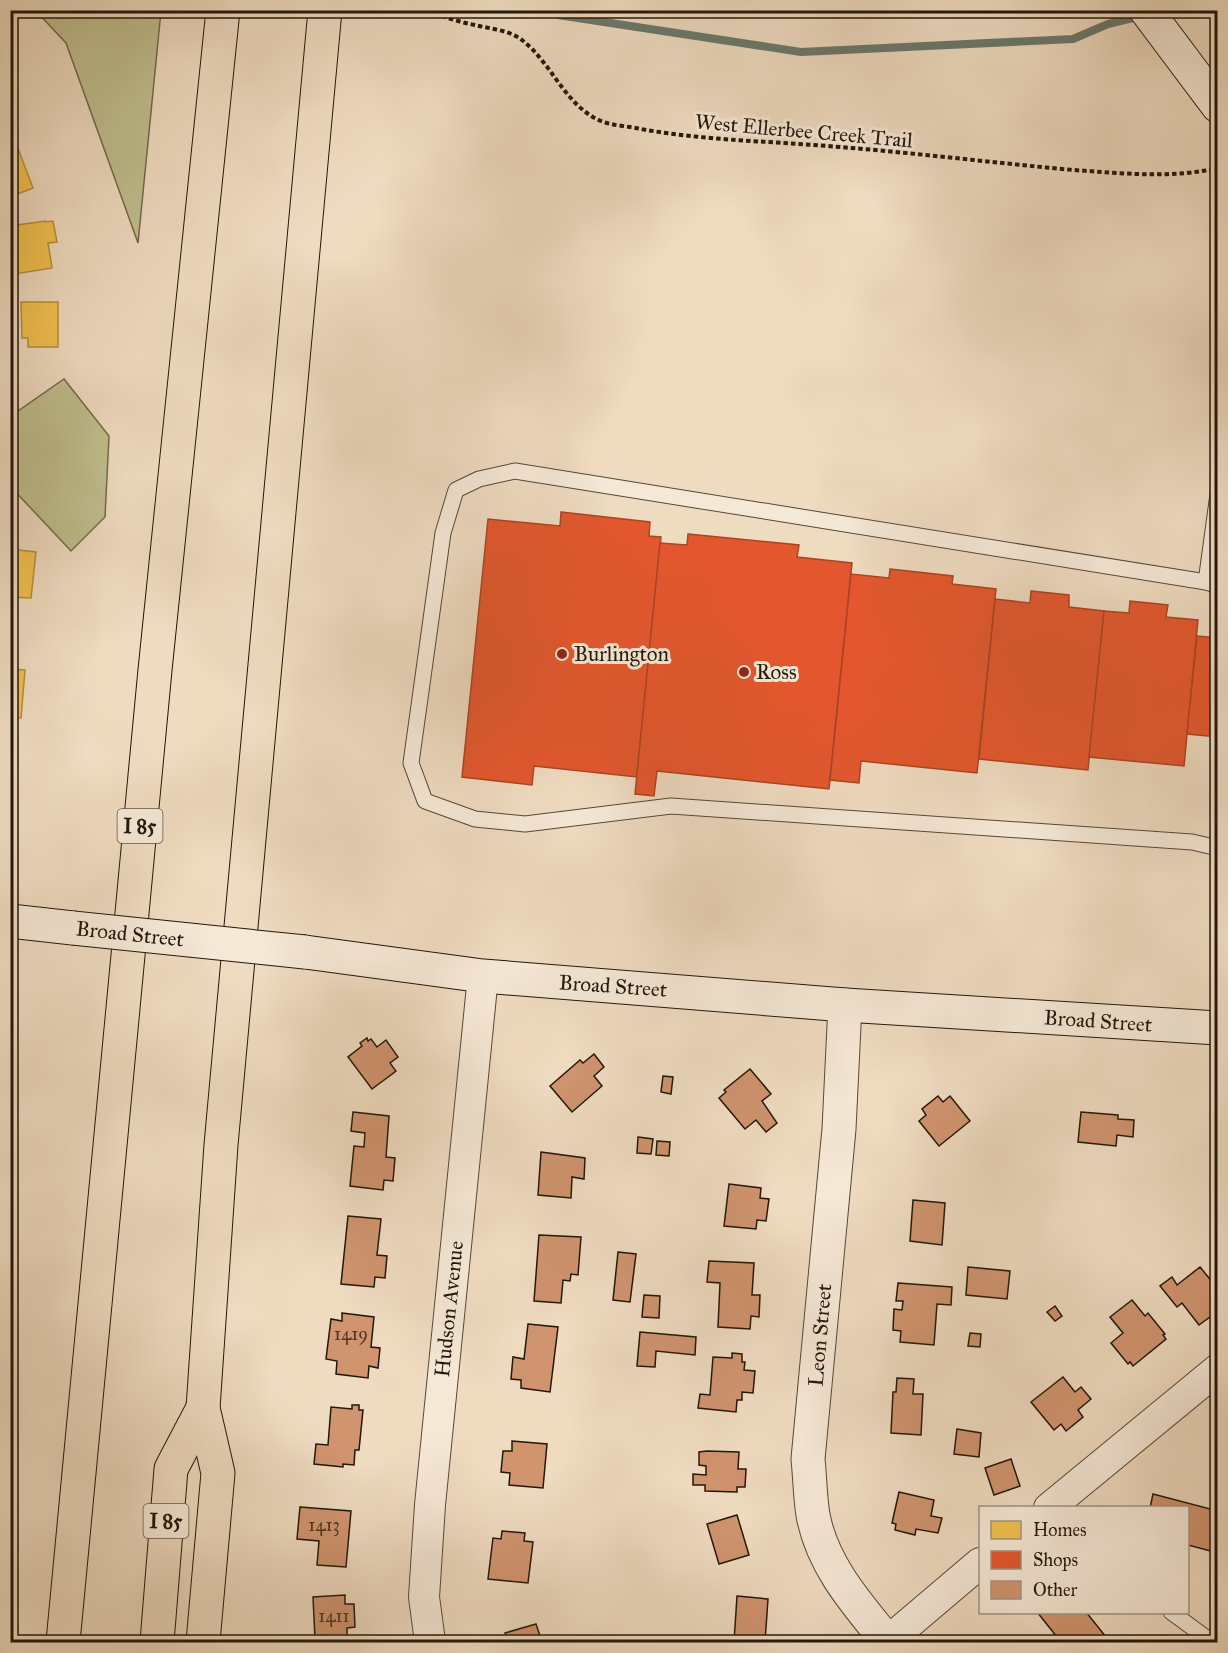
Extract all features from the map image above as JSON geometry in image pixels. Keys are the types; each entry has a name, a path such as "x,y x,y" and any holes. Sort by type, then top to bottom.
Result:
{"highway":[{"name":"I 85","path":"63,1642 155,670 223,10"},
{"name":"I 85","path":"157,1642 171,1469 203,1408 221,1145 325,10"},
{"path":"203,1408 218,1473 203,1642"}],"main road":[{"path":"1146,10 1218,106"},
{"name":"Broad Street","path":"10,921 305,951 483,976 845,1005 1218,1028"},
{"name":"Leon Street","path":"845,1005 839,1129 808,1459 810,1491 813,1517 833,1570 888,1642"}],"street":[{"name":"Hudson Avenue","path":"430,1642 424,1597 430,1505 483,976"},
{"path":"1051,1506 1218,1370"},
{"path":"888,1642 979,1565"}],"lane":[{"path":"1218,494 1212,584 515,471 479,479 456,490 443,533 411,763 424,801 475,819 525,824 671,806 1192,843 1218,848"},
{"path":"1174,1614 1212,1642"}],"path":[{"name":"West Ellerbee Creek Trail","path":"428,10 454,20 509,33 521,39 573,99 601,121 670,134 742,142 838,146 1004,164 1156,176 1180,175 1218,168"}],"shaded area":[{"path":"36,11 161,11 138,243 66,43"},
{"path":"64,379 109,436 105,517 71,551 10,486 11,416"}],"building: Homes":[{"path":"17,146 33,188 10,197 10,149"},
{"path":"53,221 57,242 48,243 52,268 15,274 10,246 10,226"},
{"path":"21,302 58,302 58,347 28,347 28,338 22,338"},
{"path":"10,549 36,552 31,598 10,597"},
{"path":"10,669 25,670 21,718 10,717"},
{"path":"10,744 15,744 11,791 10,791"}],"building: Shops":[{"name":"Burlington","path":"561,512 650,522 649,536 661,537 637,777 534,766 532,785 462,777 488,519 560,526"},
{"name":"Ross","path":"688,534 799,545 797,557 852,563 829,789 657,771 654,796 635,794 660,543 687,545"},
{"path":"890,569 953,576 952,584 996,589 977,773 861,761 859,783 830,780 851,574 889,578"},
{"path":"1031,591 1069,595 1069,607 1104,611 1088,770 979,759 995,599 1030,603"},
{"path":"1130,601 1168,605 1166,617 1198,620 1184,766 1089,757 1104,611 1129,613"},
{"path":"1197,636 1218,638 1218,737 1187,734"}],"building: Other":[{"path":"367,1038 368,1041 371,1039 377,1047 386,1040 398,1057 390,1063 396,1071 372,1089 348,1057 362,1046 360,1043"},
{"path":"594,1054 604,1067 594,1076 602,1086 572,1112 550,1086 580,1060 583,1063"},
{"path":"750,1069 771,1094 762,1101 777,1123 766,1132 756,1120 745,1129 719,1098 726,1092 724,1090"},
{"path":"663,1076 673,1077 671,1094 661,1092"},
{"path":"938,1096 943,1102 950,1096 970,1121 939,1146 919,1121 926,1115 922,1109"},
{"path":"353,1112 389,1116 386,1157 395,1158 393,1181 384,1180 383,1190 350,1186 354,1146 364,1147 365,1133 351,1131"},
{"path":"1081,1112 1118,1115 1118,1119 1134,1120 1133,1137 1117,1135 1116,1146 1078,1142"},
{"path":"638,1137 653,1139 651,1154 637,1153"},
{"path":"657,1141 670,1142 669,1156 656,1155"},
{"path":"541,1152 585,1158 584,1179 572,1177 571,1198 538,1195"},
{"path":"729,1184 761,1188 760,1198 769,1199 766,1221 757,1220 756,1229 724,1226"},
{"path":"913,1200 945,1203 942,1245 910,1241"},
{"path":"348,1216 381,1219 377,1255 387,1256 385,1278 375,1277 374,1287 341,1284"},
{"path":"539,1235 581,1237 578,1275 571,1274 570,1281 563,1280 561,1303 534,1301"},
{"path":"618,1252 636,1254 630,1302 613,1300"},
{"path":"709,1261 754,1263 752,1295 760,1295 759,1317 751,1316 750,1329 718,1327 720,1283 707,1282"},
{"path":"968,1267 1010,1271 1007,1299 966,1295"},
{"path":"1200,1267 1218,1289 1218,1311 1199,1325 1182,1303 1177,1307 1160,1286 1172,1277 1177,1285"},
{"path":"898,1283 952,1287 951,1305 937,1304 934,1345 900,1342 901,1331 893,1330 894,1309 902,1310 903,1301 896,1301"},
{"path":"644,1295 660,1296 659,1318 642,1317"},
{"path":"1132,1300 1145,1316 1148,1313 1165,1334 1163,1335 1166,1339 1133,1366 1130,1362 1128,1364 1111,1343 1123,1333 1110,1317"},
{"path":"1055,1306 1062,1316 1055,1321 1047,1312"},
{"path":"342,1313 374,1317 371,1347 380,1348 378,1368 369,1366 368,1378 336,1374 337,1361 326,1359 331,1319 342,1321"},
{"path":"528,1324 558,1327 550,1392 521,1388 521,1380 511,1379 513,1357 524,1359"},
{"path":"640,1332 696,1337 695,1355 656,1351 655,1367 637,1366"},
{"path":"970,1333 981,1334 980,1347 968,1346"},
{"path":"732,1353 742,1354 742,1362 745,1362 744,1370 755,1371 753,1393 742,1392 742,1400 737,1400 736,1412 698,1408 700,1394 710,1395 713,1357 732,1358"},
{"path":"1063,1377 1075,1392 1081,1387 1091,1399 1078,1410 1083,1417 1066,1431 1061,1424 1054,1430 1031,1402"},
{"path":"897,1378 914,1379 913,1394 923,1394 921,1435 891,1433 893,1392 896,1392"},
{"path":"352,1405 359,1405 359,1410 363,1410 359,1450 355,1450 354,1465 343,1464 343,1467 314,1464 316,1444 328,1445 331,1407 352,1409"},
{"path":"957,1429 981,1433 979,1457 954,1454"},
{"path":"512,1441 547,1444 543,1488 509,1485 510,1473 501,1472 503,1451 512,1451"},
{"path":"699,1452 739,1452 738,1469 746,1469 745,1487 737,1487 737,1492 705,1491 705,1485 693,1485 693,1474 706,1475 706,1466 699,1465"},
{"path":"1011,1459 1020,1486 994,1495 985,1468"},
{"path":"899,1492 934,1500 931,1516 942,1518 938,1533 916,1529 915,1535 895,1530 896,1524 892,1523"},
{"path":"1153,1494 1218,1511 1218,1553 1189,1545 1189,1506 1150,1506"},
{"path":"300,1507 351,1511 346,1567 317,1565 319,1541 297,1539"},
{"path":"737,1515 749,1555 719,1564 707,1524"},
{"path":"502,1531 525,1533 524,1541 533,1542 528,1583 488,1579 493,1538 501,1539"},
{"path":"345,1595 345,1604 354,1604 355,1627 347,1628 347,1637 315,1639 313,1597"},
{"path":"737,1596 768,1599 765,1642 734,1642"},
{"path":"1039,1614 1088,1614 1110,1642 1061,1642"},
{"path":"536,1624 542,1642 508,1642 505,1633"}],"waterway":[{"path":"541,10 558,15 801,52 1073,39 1108,24 1141,16"},
{"path":"1211,10 1218,11"}],"place":[{"name":"Burlington","path":"562,654"},
{"name":"Ross","path":"744,672"}]}
